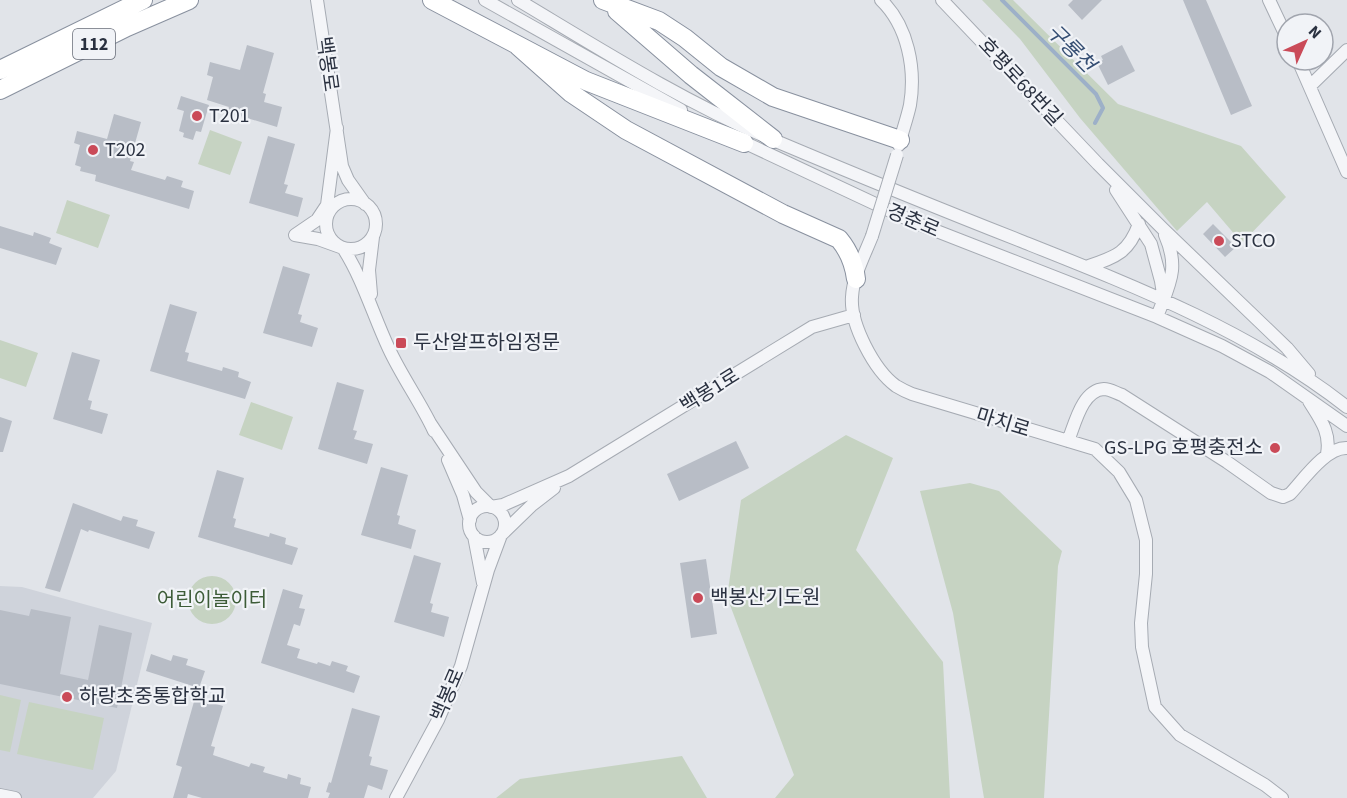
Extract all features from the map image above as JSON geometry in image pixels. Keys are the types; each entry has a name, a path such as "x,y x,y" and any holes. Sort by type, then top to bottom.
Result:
{"highway":[{"name":"112","path":"0,70 143,0"},
{"name":"112","path":"0,90 127,27 189,0"},
{"path":"432,0 586,81 744,143"},
{"path":"598,0 631,22 691,75 773,140"},
{"path":"603,0 659,21 685,38 721,67 773,97 898,147"},
{"path":"518,46 571,93 626,130 783,214 839,239 850,256 856,279"}],"street":[{"name":"백봉로","path":"317,0 342,166 348,180 365,204"},
{"name":"경춘로","path":"485,0 646,92 744,143 916,223 1157,317 1222,346 1270,372 1347,426"},
{"name":"경춘로","path":"518,0 666,87 746,128 1086,267 1214,323 1317,383 1347,407"},
{"name":"마치로","path":"881,0 898,23 908,51 912,79 910,105 852,297 854,315 866,350 895,385 912,394 1095,449 1119,472 1136,500 1146,540 1146,574 1141,623 1142,647 1155,707 1180,735 1282,798"},
{"name":"호평로68번길","path":"942,0 1098,164"},
{"path":"1310,86 1347,50"},
{"path":"1304,72 1347,172"},
{"name":"백봉로","path":"333,207 335,189 333,165 337,128"},
{"name":"백봉로","path":"337,128 327,205 317,220 295,235 318,239 343,248"},
{"path":"1098,164 1151,244 1164,300"},
{"path":"1098,164 1162,229 1287,348 1317,383"},
{"path":"376,322 369,270 376,224 375,216 365,204 357,200 340,202 329,214 327,231 331,238 343,248 361,280 376,322 391,354 430,423 476,492 504,518 504,530 496,539 484,542 470,531 470,520 463,495 430,423"},
{"path":"1086,267 1112,258 1125,250 1133,240 1139,224"},
{"path":"1157,317 1174,269 1170,248 1162,229"},
{"path":"343,248 359,248 366,244 373,235"},
{"name":"백봉1로","path":"501,536 532,505 569,476 812,327 854,315"},
{"path":"1068,441 1084,402 1093,391 1106,389 1122,395 1271,493 1283,496 1290,494 1328,454 1343,447 1347,448"},
{"path":"1305,395 1326,430 1330,441 1328,454"},
{"name":"백봉1로","path":"491,507 509,503 569,476"},
{"path":"470,520 472,514 480,507 491,507"},
{"name":"백봉로","path":"474,536 484,587"},
{"name":"백봉로","path":"396,798 438,720 461,666 501,536"},
{"path":"0,795 15,798"}],"shaded area":[{"name":"하랑초중통합학교","path":"0,586 22,587 152,623 116,771 93,798 0,798"}],"green space":[{"path":"982,0 1013,0 1118,104 1241,146 1286,197 1242,243 1207,202 1177,231 1080,118 1020,39"},
{"path":"210,130 242,142 230,175 198,164"},
{"path":"67,200 110,215 98,248 56,233"},
{"path":"0,340 38,353 26,387 0,378"},
{"path":"251,402 293,417 282,450 239,435"},
{"path":"846,435 893,458 856,550 943,662 950,798 775,798 794,775 727,597 741,500"},
{"path":"970,483 999,491 1062,551 1058,566 1044,798 984,798 953,613 920,491"},
{"name":"어린이놀이터","path":"212,576 229,583 236,600 229,617 212,624 195,617 188,600 195,583"},
{"path":"0,695 21,700 10,752 0,750"},
{"path":"29,702 104,718 93,770 17,754"},
{"path":"682,756 707,798 496,798 520,779"}],"building":[{"path":"1073,0 1102,0 1082,20 1068,5"},
{"path":"1183,0 1206,0 1252,106 1231,115"},
{"path":"247,45 274,53 263,93 266,94 264,102 282,107 277,127 227,112 229,107 207,100 213,77 207,75 210,62 240,70"},
{"path":"1122,45 1135,71 1108,85 1097,63 1103,60 1101,56"},
{"name":"T201","path":"181,96 209,105 201,132 196,131 193,140 183,137 184,133 179,131 184,111 177,109"},
{"path":"114,114 141,122 130,161 134,162 131,170 165,180 167,176 183,181 181,187 194,191 189,209 95,181 96,175 80,171 81,167 75,165 80,145 74,143 77,131 107,139"},
{"path":"268,136 295,144 284,184 288,185 285,193 303,198 298,217 249,203"},
{"name":"STCO","path":"1213,224 1236,247 1225,257 1203,234"},
{"path":"0,226 33,236 34,232 51,238 49,243 62,248 56,265 0,248"},
{"path":"283,266 310,274 298,314 302,315 300,322 318,328 312,347 263,333"},
{"path":"170,304 197,312 185,352 189,353 187,361 222,371 223,367 239,372 238,377 251,382 245,399 150,371"},
{"path":"72,352 100,360 88,400 92,401 90,409 108,414 102,434 53,419"},
{"path":"337,382 364,390 353,430 357,431 354,439 373,444 367,464 318,449"},
{"path":"0,417 12,421 3,452 0,452"},
{"path":"736,441 749,468 679,501 667,474"},
{"path":"381,467 408,475 397,515 400,516 398,524 416,530 411,549 361,535"},
{"path":"217,470 244,478 233,518 236,519 234,527 269,537 270,533 286,538 285,544 298,548 292,565 198,537"},
{"path":"73,503 121,521 123,516 138,520 136,526 155,532 149,549 81,529 60,592 45,588"},
{"path":"414,555 441,563 430,603 433,604 431,612 449,617 444,637 394,622"},
{"name":"백봉산기도원","path":"706,559 717,634 691,638 680,563"},
{"path":"283,589 303,595 299,608 305,609 300,626 294,624 287,645 300,649 297,658 317,664 318,662 330,666 332,661 348,666 346,671 360,676 354,693 261,663"},
{"name":"하랑초중통합학교","path":"31,609 71,617 60,674 88,680 99,625 132,633 117,708 0,684 0,610 29,616"},
{"path":"151,654 171,661 173,655 188,659 186,665 205,671 199,688 146,671"},
{"path":"195,698 223,706 211,746 215,747 213,755 249,767 251,763 265,767 263,772 287,779 288,774 301,778 300,784 311,787 308,798 202,798 188,794 187,798 173,798 182,767 176,765"},
{"path":"352,708 380,716 369,756 372,757 370,765 388,770 382,790 368,785 364,798 328,798 330,793 326,792 329,782 331,783"}],"waterway":[{"name":"구룡천","path":"1002,0 1096,94 1103,108 1095,123"}],"place":[{"name":"T201","path":"197,116"},
{"name":"T202","path":"93,150"},
{"name":"STCO","path":"1219,241"},
{"name":"두산알프하임정문","path":"401,343"},
{"name":"GS-LPG 호평충전소","path":"1275,448"},
{"name":"백봉산기도원","path":"698,598"},
{"name":"하랑초중통합학교","path":"67,697"}]}
